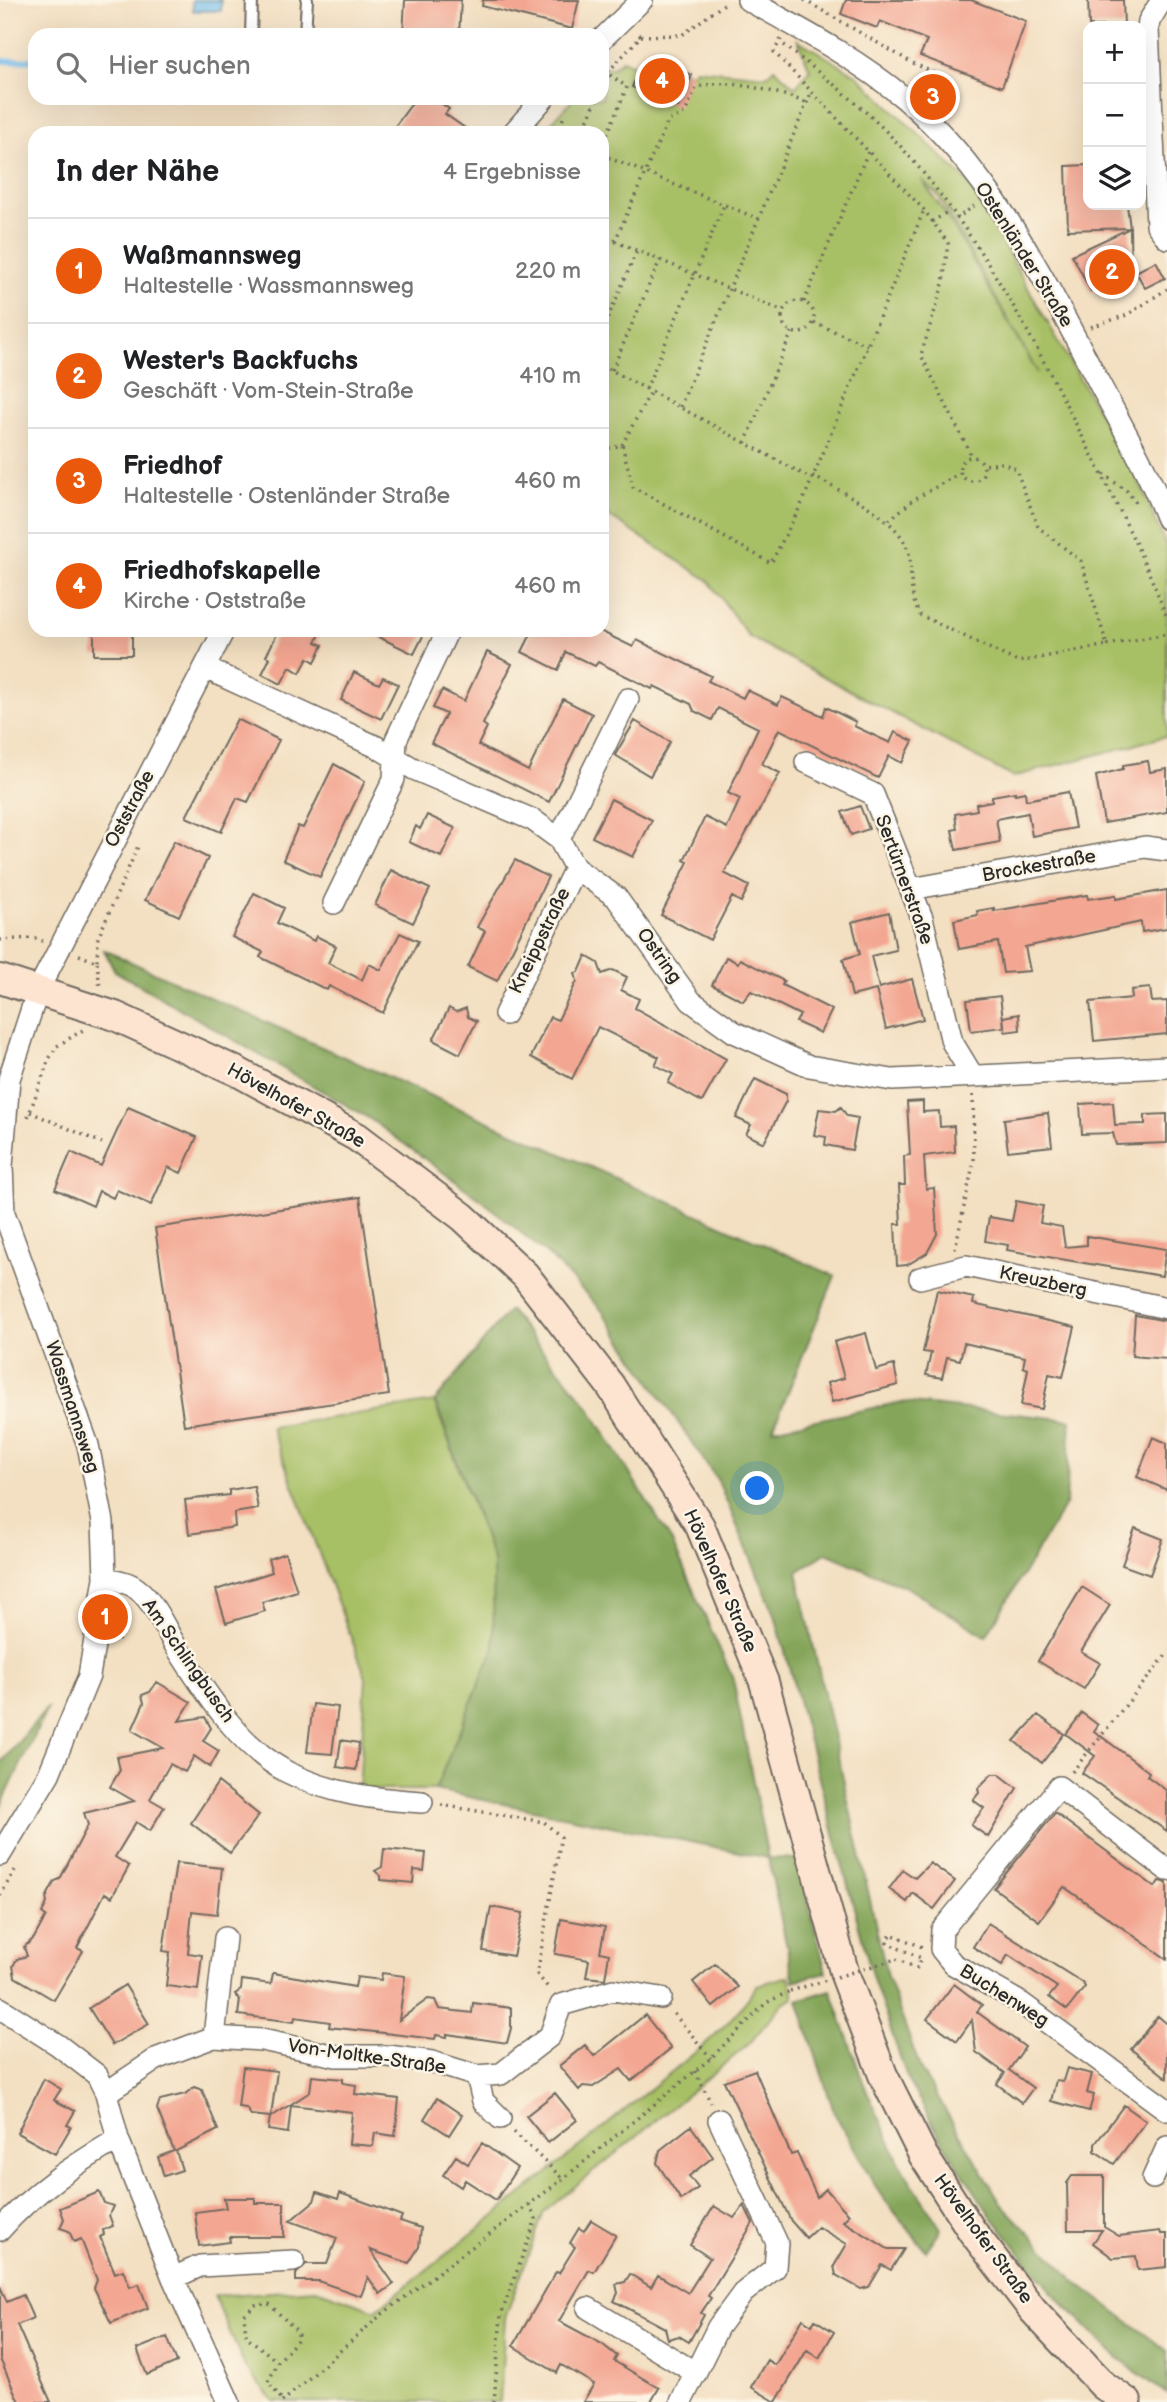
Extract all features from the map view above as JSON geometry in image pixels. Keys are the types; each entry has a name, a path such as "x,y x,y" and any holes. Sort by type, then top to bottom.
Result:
{"main road":[{"name":"Hövelhofer Straße","path":"0,979 115,1016 238,1072 357,1137 463,1217 525,1275 610,1385 699,1526 764,1682 845,1975 894,2098 923,2155 972,2231 1033,2309 1103,2385 1126,2402"}],"street":[{"path":"609,32 642,0"},
{"name":"Ostenländer Straße","path":"748,0 784,32 856,60 906,100 947,142 990,194 1073,334 1158,506"},
{"path":"1162,0 1149,21 1148,29 1157,225 1167,238"},
{"path":"519,126 538,105"},
{"name":"Oststraße","path":"38,990 220,637"},
{"path":"334,903 394,779 396,740 445,637"},
{"name":"Ostring","path":"205,668 377,747 397,760 533,820 559,839 575,868 616,897 691,1001 734,1032 809,1066 892,1080 1167,1067"},
{"path":"559,839 628,699"},
{"name":"Sertürnerstraße","path":"806,762 873,794 912,889 952,1042 972,1075"},
{"name":"Brockestraße","path":"912,889 1145,847 1167,850"},
{"name":"Kneippstraße","path":"505,1014 575,868"},
{"name":"Wassmannsweg","path":"0,1855 49,1773 89,1676 105,1578 103,1522 90,1454 4,1213 2,1166 9,1079 38,990"},
{"name":"Kreuzberg","path":"920,1278 966,1266 1167,1308"},
{"name":"Am Schlingbusch","path":"105,1578 131,1585 146,1597 197,1680 240,1735 285,1771 323,1788 372,1798 422,1802"},
{"path":"1059,1787 1167,1870"},
{"name":"Buchenweg","path":"1059,1787 942,1930 941,1949 953,1964 1021,2003 1167,2110"},
{"path":"214,2037 225,1938"},
{"path":"562,2005 613,1990 661,1998"},
{"name":"Von-Moltke-Straße","path":"106,2092 158,2058 214,2037 262,2040 336,2056 388,2056 421,2061 477,2076 501,2074 550,2036 562,2005"},
{"path":"0,2008 58,2045 97,2075 106,2092 118,2139 173,2278 229,2402"},
{"path":"477,2076 483,2101 500,2118"},
{"path":"681,2402 718,2328 743,2293 775,2268 776,2243 719,2120"},
{"path":"0,2230 20,2206 62,2173 118,2139"},
{"path":"1153,2178 1167,2147"},
{"path":"173,2278 200,2266 294,2261"},
{"path":"588,2308 696,2373"}],"lane":[{"path":"251,28 252,0"},
{"path":"305,28 307,0"}],"path":[{"path":"804,0 909,61 946,79"},
{"path":"609,71 641,36 682,35 724,4"},
{"path":"632,27 641,36"},
{"path":"1107,645 1081,561 1038,527 1016,469 1002,463 983,465 972,457 921,355 943,284 948,243 924,210 774,52 784,32 916,164 986,261 1035,344 1101,473 1167,618"},
{"path":"609,74 627,87 609,130"},
{"path":"615,241 668,121 685,113 696,88 708,82 783,93 807,103"},
{"path":"680,407 811,93"},
{"path":"585,126 594,105"},
{"path":"560,126 565,114"},
{"path":"804,303 868,152"},
{"path":"609,158 759,219"},
{"path":"646,389 724,205"},
{"path":"651,391 622,445 634,486 771,563 812,478 924,210"},
{"path":"932,222 950,210"},
{"path":"956,219 965,212"},
{"path":"609,240 782,311"},
{"path":"609,315 638,251"},
{"path":"612,370 660,260"},
{"path":"1073,334 1127,315 1167,289"},
{"path":"791,302 804,303 813,312 813,323 802,333 792,332 784,325 782,311 791,302"},
{"path":"813,323 867,345"},
{"path":"745,443 792,332"},
{"path":"609,368 889,520 909,554 912,601 920,615 1018,662 1167,634"},
{"path":"609,448 622,445"},
{"path":"960,473 961,463 972,457"},
{"path":"960,473 967,480 978,479 983,473 983,465"},
{"path":"889,520 913,500 960,473"},
{"path":"1101,473 1126,491 1158,506"},
{"path":"0,940 33,938 60,947"},
{"path":"951,1270 974,1160 972,1075"},
{"path":"7,1108 29,1112 103,1143"},
{"path":"1059,1787 1167,1654"},
{"path":"422,1802 544,1822 561,1837 537,1974 562,2005"},
{"path":"278,2362 246,2336 244,2315 255,2305 269,2304 297,2331 299,2338 278,2362 268,2382 283,2402 381,2315 563,2179 695,2071 766,2003 790,1991 895,1959 917,1968 921,1958 887,1944 891,1934 930,1951 941,1949"},
{"path":"661,1998 710,2058"},
{"path":"695,2071 719,2120"},
{"path":"500,2118 563,2179"},
{"path":"494,2402 501,2315 536,2219 528,2205"}],"green space":[{"path":"798,40 858,76 967,181 1142,488 1167,548 1167,736 1013,777 749,637 708,580 609,516 609,126 548,126 568,105 609,105 609,68 613,68 622,60 650,72 656,59 691,74 695,69 767,76 774,68 795,87 810,70","holes":["921,179 938,195 1038,373 945,213"]},
{"path":"104,950 835,1276 773,1429 902,1402 1071,1420 1066,1503 986,1636 906,1587 826,1553 797,1572 887,1976 921,2070 1003,2206 1075,2281 1167,2351 1167,2394 1120,2360 1050,2290 991,2216 943,2143 907,2077 874,1982 775,1615 718,1481 600,1308 548,1255 484,1202 370,1119 115,971"},
{"path":"509,1310 586,1403 671,1540 733,1679 768,1858 435,1790 494,1648 493,1560 435,1401"},
{"path":"434,1402 493,1560 494,1648 435,1790 359,1790 366,1677 271,1427"},
{"path":"48,1707 0,1808 0,1764"},
{"path":"768,1858 797,1859 826,1972 794,1981"},
{"path":"789,1976 794,1997 783,2003 749,2044 544,2212 505,2318 500,2402 274,2402 245,2367 214,2296 316,2289 376,2310 702,2046 732,2018 757,1985"},
{"path":"831,1990 863,2082 901,2166 941,2229 926,2251 880,2194 834,2112 798,2000"}],"water":[{"path":"192,0 221,0 221,11 193,11"}],"building":[{"path":"405,0 461,0 459,28 403,28"},
{"path":"483,0 579,0 572,28 482,6"},
{"path":"846,0 971,0 1026,21 1002,87 920,56 927,40 880,21 877,28 841,14"},
{"path":"1088,0 1123,0 1124,21 1089,21"},
{"path":"656,59 692,75 678,107 632,87 640,68 651,72"},
{"path":"411,105 444,105 449,109 445,114 462,126 395,126"},
{"path":"1083,165 1083,210 1128,210 1130,228 1068,230 1066,166"},
{"path":"1130,228 1131,286 1110,297 1103,285 1091,291 1072,255"},
{"path":"1156,261 1165,278 1145,288 1136,272"},
{"path":"609,635 633,647 637,640 711,676 708,681 743,698 747,690 778,705 782,697 823,716 826,707 856,722 854,726 890,743 895,732 913,741 902,763 889,756 878,778 779,729 762,764 780,773 724,873 749,886 741,902 732,897 710,940 661,915 688,862 684,860 705,817 727,828 740,799 728,793 758,728 718,708 712,720 694,711 691,704 654,686 652,689 598,662 595,666 566,652 558,670 522,652 530,637"},
{"path":"94,637 132,637 132,655 94,655"},
{"path":"276,637 318,637 316,642 323,645 315,662 308,658 300,673 290,667 281,684 262,674 270,658 266,656"},
{"path":"379,637 422,637 414,654"},
{"path":"487,652 512,664 483,724 487,727 478,745 528,771 563,699 592,714 549,802 431,743 446,714 433,708 442,690 464,701"},
{"path":"354,672 379,684 383,677 398,684 381,719 341,700"},
{"path":"237,719 279,740 248,802 237,798 221,832 186,817"},
{"path":"635,721 670,742 650,776 615,755"},
{"path":"1148,761 1150,772 1167,769 1167,812 1104,823 1096,776 1123,769 1123,765"},
{"path":"334,764 365,781 320,877 283,860 298,826 303,828"},
{"path":"1025,792 1026,800 1068,792 1075,828 1032,836 1028,813 996,819 1000,842 956,850 952,830 957,829 955,814 977,810 976,804 992,801 992,796"},
{"path":"611,799 652,820 633,857 592,837"},
{"path":"860,806 869,829 851,835 842,812"},
{"path":"427,815 455,828 441,857 409,842 416,826 420,829"},
{"path":"174,841 208,858 179,916 145,900"},
{"path":"515,860 548,877 497,981 468,967 485,931 477,927"},
{"path":"391,870 430,889 413,923 375,905"},
{"path":"1167,890 1167,928 1142,932 1141,922 1025,947 1030,971 1003,973 998,942 959,949 954,920 978,915 977,911 994,908 994,911 1087,895 1088,899 1116,895 1116,899"},
{"path":"254,893 284,908 277,923 314,941 316,936 336,946 328,963 362,980 369,964 381,970 400,933 418,941 383,1013 329,986 327,990 260,957 263,952 232,937"},
{"path":"889,912 896,950 871,956 879,988 912,979 923,1019 886,1029 876,990 852,996 843,959 860,954 852,922"},
{"path":"586,956 598,963 602,974 613,970 627,977 621,990 639,999 635,1008 726,1059 702,1102 668,1083 673,1074 655,1065 659,1057 598,1027 572,1079 531,1057 550,1017 558,1020 577,981 575,973 579,972"},
{"path":"726,957 738,963 740,959 784,981 782,985 832,1010 820,1033 796,1022 800,1015 751,991 743,1001 712,985"},
{"path":"1150,988 1152,1002 1167,1001 1167,1034 1094,1041 1090,1002 1132,998 1131,990"},
{"path":"1000,996 1004,1027 971,1031 967,1000"},
{"path":"449,1008 456,1012 466,1008 468,1017 477,1021 460,1054 433,1040"},
{"path":"1019,1014 1020,1030 1005,1032 1003,1017"},
{"path":"755,1079 786,1094 786,1101 764,1143 746,1134 751,1125 736,1118"},
{"path":"923,1101 923,1112 939,1111 940,1127 954,1126 955,1152 924,1156 926,1189 934,1188 937,1234 927,1253 907,1265 897,1266 895,1224 901,1224 899,1185 905,1185 904,1156 910,1155 907,1102"},
{"path":"1113,1102 1115,1125 1145,1124 1145,1115 1167,1114 1167,1143 1116,1145 1113,1133 1082,1134 1080,1104"},
{"path":"128,1107 197,1137 181,1173 168,1167 151,1205 117,1190 113,1198 99,1191 93,1206 55,1189 71,1152 101,1166"},
{"path":"841,1107 847,1116 858,1118 852,1150 825,1145 826,1137 814,1135 819,1109 836,1111"},
{"path":"1048,1113 1052,1146 1008,1151 1004,1119"},
{"path":"360,1197 389,1395 184,1425 155,1228"},
{"path":"1016,1201 1043,1206 1040,1223 1062,1227 1065,1247 1087,1245 1087,1236 1166,1249 1162,1276 1007,1250 1008,1245 985,1241 989,1217 1012,1221"},
{"path":"937,1290 974,1298 973,1304 1075,1327 1063,1377 1049,1374 1042,1409 1021,1405 1028,1369 1023,1367 1025,1357 964,1343 960,1360 947,1357 942,1378 926,1375 931,1353 923,1352"},
{"path":"1135,1315 1167,1321 1167,1359 1132,1356"},
{"path":"866,1333 876,1370 894,1365 898,1385 832,1402 827,1383 844,1378 834,1342"},
{"path":"1153,1437 1167,1443 1167,1490 1137,1477"},
{"path":"254,1486 258,1509 234,1513 235,1527 189,1534 185,1500 229,1495 229,1490"},
{"path":"1135,1528 1163,1539 1150,1575 1122,1565"},
{"path":"285,1553 297,1591 262,1602 265,1611 226,1623 216,1590 272,1572 268,1559"},
{"path":"1082,1587 1110,1605 1081,1652 1100,1663 1084,1689 1038,1661"},
{"path":"157,1682 191,1702 179,1721 205,1717 211,1728 203,1741 219,1751 210,1767 194,1756 185,1772 170,1764 150,1799 164,1807 150,1831 136,1822 115,1857 129,1866 112,1897 105,1893 77,1948 83,1951 54,2000 15,1977 13,1966 17,1959 27,1956 24,1947 34,1938 46,1916 42,1913 47,1903 46,1898 55,1881 60,1879 88,1825 84,1813 134,1801 110,1787 120,1770 117,1757 163,1748 132,1730 144,1703 142,1695 150,1692"},
{"path":"313,1704 338,1707 332,1754 307,1752"},
{"path":"1082,1713 1098,1725 1094,1731 1149,1772 1147,1776 1167,1791 1167,1831 1082,1773 1095,1756 1066,1734"},
{"path":"1038,1715 1064,1734 1042,1763 1014,1741"},
{"path":"341,1740 359,1743 356,1770 337,1767"},
{"path":"992,1774 999,1774 1017,1788 988,1837 971,1825 984,1808 973,1800 979,1793 978,1788"},
{"path":"218,1782 259,1815 230,1853 191,1823"},
{"path":"1055,1813 1155,1887 1159,1881 1167,1883 1167,1959 1064,1887 1039,1921 994,1888"},
{"path":"384,1849 426,1853 424,1871 414,1870 413,1883 381,1880 381,1876 375,1871 382,1867"},
{"path":"176,1863 222,1868 217,1914 192,1911 188,1953 202,1955 198,1990 166,1986 170,1952 163,1951"},
{"path":"930,1863 955,1881 934,1909 913,1893 907,1902 889,1889 903,1870 915,1878"},
{"path":"491,1907 523,1913 513,1956 483,1951"},
{"path":"561,1919 605,1927 600,1952 609,1954 605,1979 586,1977 589,1960 555,1954"},
{"path":"988,1923 1083,1983 1085,1987 1067,2010 1049,1997 1057,1987 1008,1955 1002,1965 973,1947"},
{"path":"715,1964 738,1987 713,2007 693,1982"},
{"path":"273,1973 355,1987 357,1977 381,1980 382,1973 405,1976 399,2020 428,1999 435,2000 439,2009 472,2013 473,2003 511,2008 511,2028 507,2043 447,2034 447,2037 436,2035 435,2039 329,2027 330,2022 295,2017 294,2022 238,2015 240,2000 235,1994 241,1990 242,1980 271,1984"},
{"path":"954,1984 982,2005 977,2012 1025,2047 1009,2070 1033,2088 1022,2103 997,2084 1005,2073 976,2052 972,2020 957,2041 927,2019"},
{"path":"125,1985 149,2024 112,2045 89,2008"},
{"path":"645,2015 671,2048 631,2081 621,2069 593,2087 583,2086 579,2090 559,2066 585,2045 594,2056"},
{"path":"1158,2016 1167,2024 1167,2078 1131,2049"},
{"path":"243,2067 277,2071 271,2117 310,2092 312,2076 343,2079 343,2083 356,2085 355,2094 399,2099 395,2136 375,2133 373,2146 349,2144 352,2112 291,2105 288,2133 268,2130 270,2117 251,2115 246,2108 238,2107"},
{"path":"1067,2068 1092,2074 1087,2093 1094,2095 1089,2111 1051,2101 1056,2080 1063,2081"},
{"path":"755,2070 791,2155 797,2153 817,2197 826,2189 849,2215 843,2221 888,2249 904,2249 891,2270 882,2265 869,2287 861,2289 836,2275 834,2266 847,2244 818,2227 806,2238 791,2221 724,2081"},
{"path":"44,2079 61,2089 54,2100 75,2111 67,2125 71,2127 55,2154 17,2133"},
{"path":"194,2087 202,2090 218,2130 176,2151 182,2170 164,2176 158,2157 174,2151 157,2109 160,2100 185,2094"},
{"path":"555,2093 577,2120 548,2143 526,2116"},
{"path":"437,2098 462,2115 449,2135 424,2119"},
{"path":"1124,2105 1146,2121 1114,2164 1095,2151 1095,2144"},
{"path":"691,2126 713,2157 689,2176 698,2188 681,2200 657,2163 660,2150"},
{"path":"482,2143 517,2168 496,2200 465,2180 461,2187 443,2175 456,2156 468,2164"},
{"path":"1072,2176 1104,2176 1104,2227 1119,2236 1160,2231 1161,2234 1167,2234 1167,2267 1138,2270 1136,2256 1113,2258 1093,2243 1102,2230 1068,2230 1067,2183"},
{"path":"99,2192 104,2203 113,2206 109,2215 113,2226 103,2230 104,2235 100,2237 115,2273 123,2270 130,2287 139,2284 148,2308 111,2323 94,2288 97,2280 81,2239 74,2242 69,2231 60,2228 64,2219 60,2208"},
{"path":"317,2192 338,2199 340,2193 402,2216 400,2221 421,2228 419,2247 409,2263 370,2250 394,2284 380,2294 368,2277 361,2296 318,2281 296,2281 296,2274 306,2264 327,2264 337,2238 290,2221 314,2201"},
{"path":"224,2198 255,2198 255,2203 284,2203 284,2237 229,2237 230,2242 199,2246 195,2212 226,2208"},
{"path":"744,2205 753,2223 708,2296 711,2298 701,2313 704,2315 689,2342 679,2336 668,2339 665,2328 614,2301 618,2293 616,2284 625,2282 630,2274 651,2287 658,2275 688,2293 710,2258 690,2245 714,2206 734,2218"},
{"path":"591,2220 616,2235 594,2272 589,2270 559,2321 602,2344 617,2356 614,2361 659,2388 651,2402 583,2402 594,2384 561,2365 557,2373 513,2346 556,2272 559,2273 575,2247 570,2243 579,2228 584,2231"},
{"path":"0,2286 7,2302 23,2295 33,2318 17,2325 51,2402 19,2402 0,2359"},
{"path":"803,2319 812,2325 815,2320 834,2332 819,2358 807,2350 776,2402 751,2387 767,2360 775,2365"},
{"path":"167,2337 177,2362 147,2375 137,2349"}],"waterway":[{"path":"0,61 28,60"}],"place":[{"name":"Friedhofskapelle","path":"662,81"},
{"name":"Friedhof","path":"933,97"},
{"name":"Wester's Backfuchs","path":"1112,272"},
{"name":"Waßmannsweg","path":"105,1617"}]}
